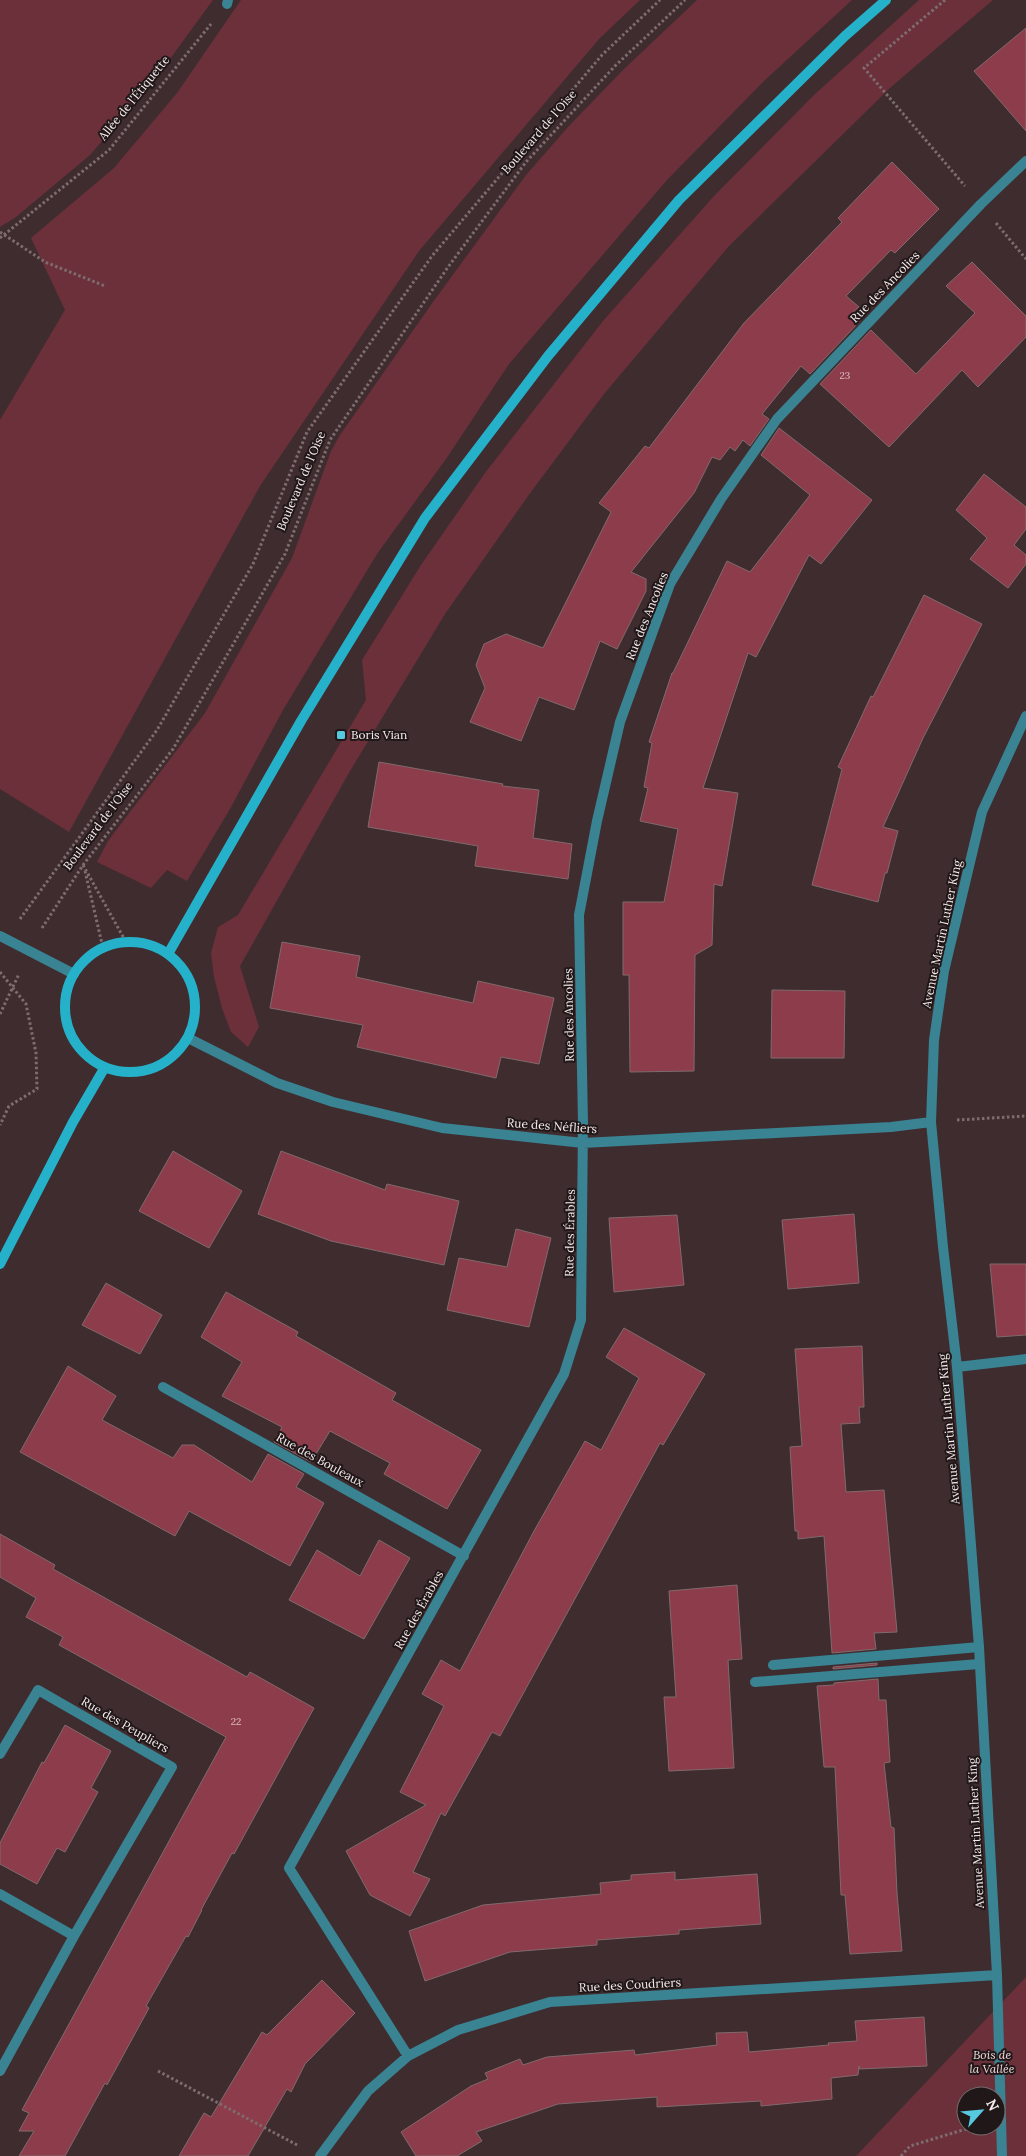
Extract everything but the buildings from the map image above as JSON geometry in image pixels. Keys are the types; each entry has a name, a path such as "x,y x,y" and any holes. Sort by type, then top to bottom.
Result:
{"main road":[{"path":"168,954 301,721 425,518 548,356 679,200 845,36 886,0"},
{"path":"126,942 150,945 168,954 184,969 194,994 194,1020 188,1038 175,1054 157,1067 125,1072 105,1067 81,1050 70,1031 66,1018 66,1004 68,988 74,974 84,962 103,948 126,942"},
{"path":"0,1264 73,1122 105,1067"}],"street":[{"name":"Rue des Ancolies","path":"583,1143 580,915 596,821 620,722 670,584 721,499 777,419 981,204 1026,162"},
{"name":"Avenue Martin Luther King","path":"1002,2156 997,1975 979,1647 958,1367 943,1247 931,1122 936,1022 944,971 982,812 1026,716"},
{"path":"0,936 74,974"},
{"name":"Rue des Néfliers","path":"188,1038 277,1083 333,1102 442,1128 583,1143 891,1127 931,1122"},
{"name":"Rue des Érables","path":"408,2056 289,1868 564,1374 581,1320 583,1143"},
{"path":"958,1367 1026,1359"},
{"name":"Rue des Bouleaux","path":"163,1387 464,1556"},
{"path":"773,1665 979,1647"},
{"path":"755,1682 979,1664"},
{"name":"Rue des Peupliers","path":"0,1754 38,1690 172,1767 74,1936 0,2071"},
{"path":"0,1894 74,1936"},
{"name":"Rue des Coudriers","path":"320,2156 368,2091 408,2056 458,2030 550,2002 997,1975"}],"path":[{"name":"Boulevard de l'Oise","path":"17,923 157,730 253,564 307,432 432,256 602,55 660,0"},
{"name":"Boulevard de l'Oise","path":"0,1014 14,989 28,950 84,865 173,749 284,554 330,440 448,267 526,162 615,66 685,0"},
{"path":"945,0 864,68 1026,259"},
{"name":"Allée de l'Étiquette","path":"2,236 110,150 228,2"},
{"path":"0,232 2,236 45,262 105,286"},
{"path":"84,865 126,942"},
{"path":"84,865 103,948"},
{"path":"0,972 26,1004 36,1053 37,1089 9,1106 0,1125"},
{"path":"931,1122 1026,1116"},
{"path":"158,2071 302,2147"},
{"path":"901,2156 910,2146 956,2132"}],"green space":[{"path":"0,0 213,0 156,78 90,155 16,217 0,227"},
{"path":"241,0 640,0 599,39 419,251 260,486 69,832 0,789 0,420 65,310 31,238 114,168 177,93"},
{"path":"697,0 852,0 764,81 667,180 509,364 446,459 377,554 283,710 230,809 187,881 167,870 151,888 97,862 108,841 205,713 292,558 331,451 340,435 433,302 526,175 568,127 623,70"},
{"path":"919,0 993,0 891,87 729,246 604,394 528,496 445,614 350,771 240,966 259,1027 248,1047 231,1032 222,1008 214,977 211,953 218,927 238,915 366,700 362,660 421,565 485,473 603,321 714,196 814,95"},
{"name":"Bois de la Vallée","path":"1026,1977 1026,2156 856,2156"}],"place":[{"name":"Boris Vian","path":"341,735"}]}
